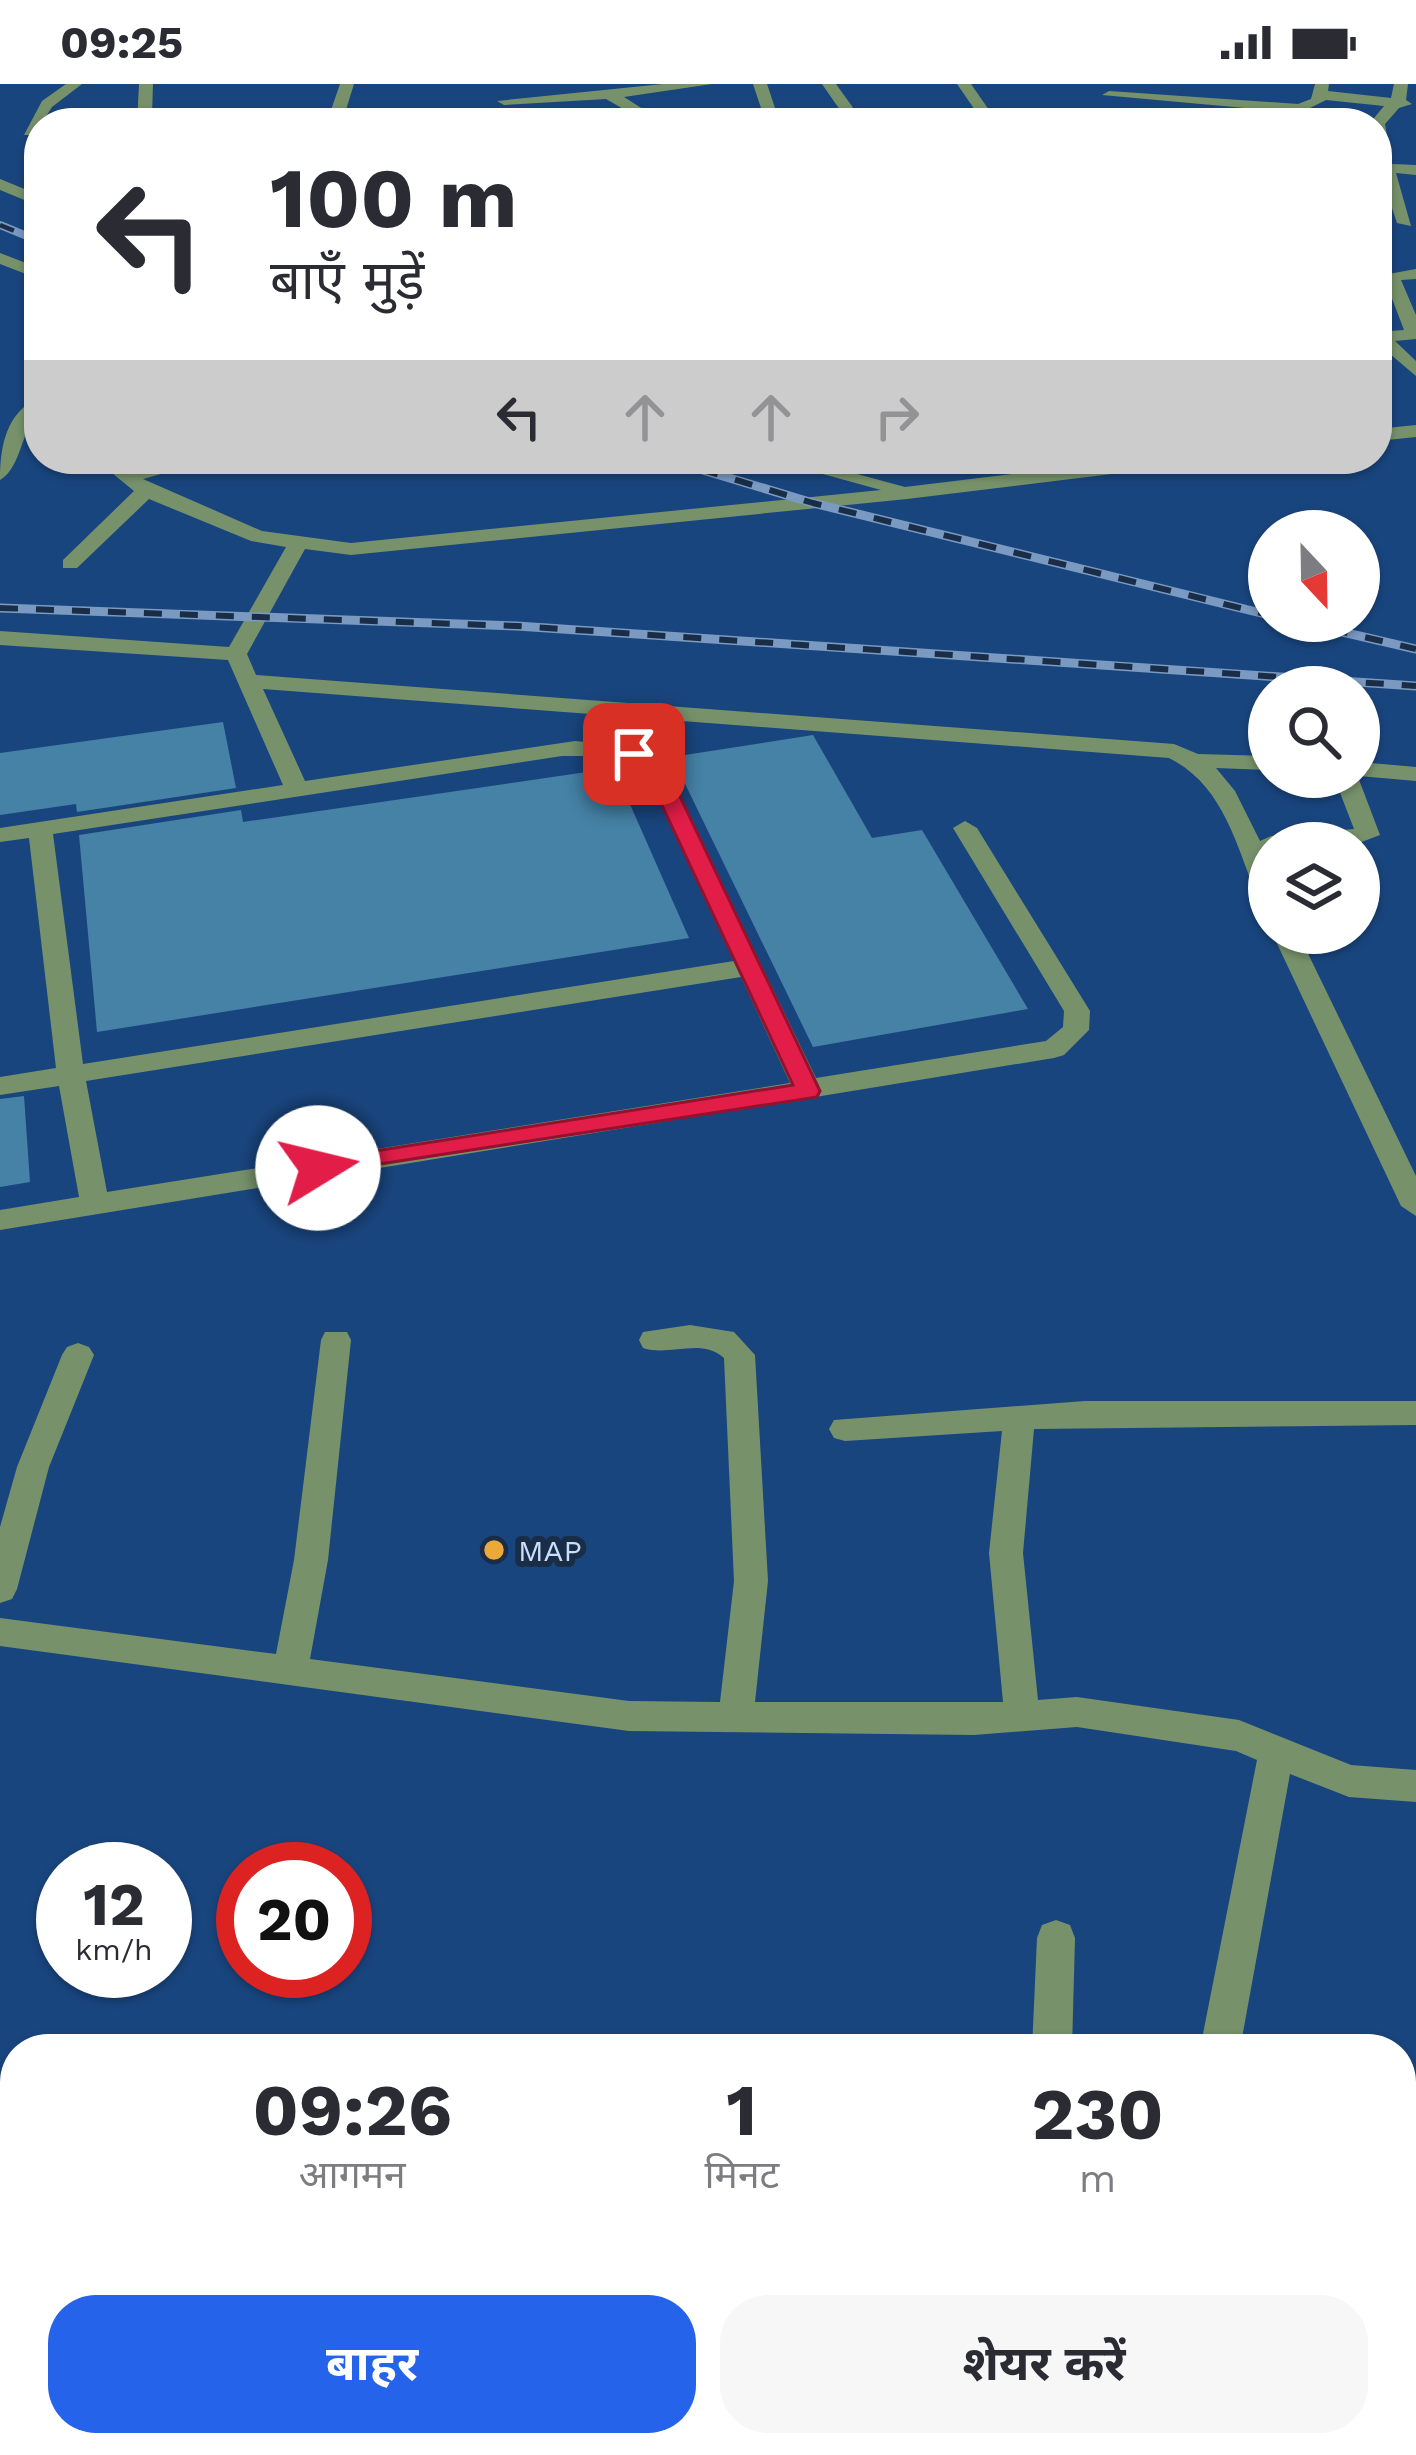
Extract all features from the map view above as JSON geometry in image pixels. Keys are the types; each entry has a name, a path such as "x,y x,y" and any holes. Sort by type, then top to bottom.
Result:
{"street":[{"path":"44,108 75,84"},
{"path":"502,92 609,94 705,84"},
{"path":"1390,108 1402,95 1401,84"},
{"path":"1108,90 1272,108"},
{"path":"1322,90 1416,104"},
{"path":"609,94 632,108"},
{"path":"1392,124 1396,124"},
{"path":"1392,183 1410,225"},
{"path":"1392,286 1415,334 1392,337"},
{"path":"1392,349 1416,371"},
{"path":"0,474 24,433"},
{"path":"1397,433 1416,446"},
{"path":"123,474 146,491 258,537 297,545 398,548 916,492 1035,474"},
{"path":"127,477 140,474"},
{"path":"841,474 916,492"},
{"path":"999,474 1003,480"},
{"path":"70,564 146,491"},
{"path":"236,654 297,545"},
{"path":"0,638 236,654"},
{"path":"236,654 298,790"},
{"path":"248,681 1174,752 1199,760 1248,763"},
{"path":"0,835 562,749 602,745 634,754 654,765 808,1091"},
{"path":"1199,760 1248,823"},
{"path":"1380,771 1416,774"},
{"path":"0,1220 1015,1059 1054,1049 1076,1030 1077,1011 965,828"},
{"path":"40,829 71,1075 95,1204"},
{"path":"1295,954 1416,1206"},
{"path":"0,1086 750,967"},
{"path":"654,1340 713,1336 724,1338 739,1355 745,1537 751,1580 736,1717"},
{"path":"291,1669 311,1560 336,1340"},
{"path":"0,1589 33,1467 78,1355"},
{"path":"845,1429 1313,1409 1416,1413"},
{"path":"1019,1418 1006,1553 1022,1715"},
{"path":"0,1632 629,1716 974,1720 1050,1710 1151,1720 1277,1748 1349,1781 1416,1786"},
{"path":"1223,2034 1277,1748"},
{"path":"1053,2034 1056,1938"}],"building":[{"path":"223,722 236,788 77,812 76,804 0,815 0,753"},
{"path":"813,735 872,838 922,830 1028,1009 813,1047 672,757"},
{"path":"614,768 689,938 97,1032 79,835 241,810 243,822"},
{"path":"24,1096 30,1182 0,1187 0,1099"}],"railway":[{"path":"0,225 24,235"},
{"path":"716,474 813,503 1248,610"},
{"path":"0,608 517,626 1416,686"},
{"path":"1380,641 1416,649"}],"place":[{"name":"MAP","path":"494,1550"}],"route":[{"path":"318,1168 808,1091 654,765 634,754"}]}
